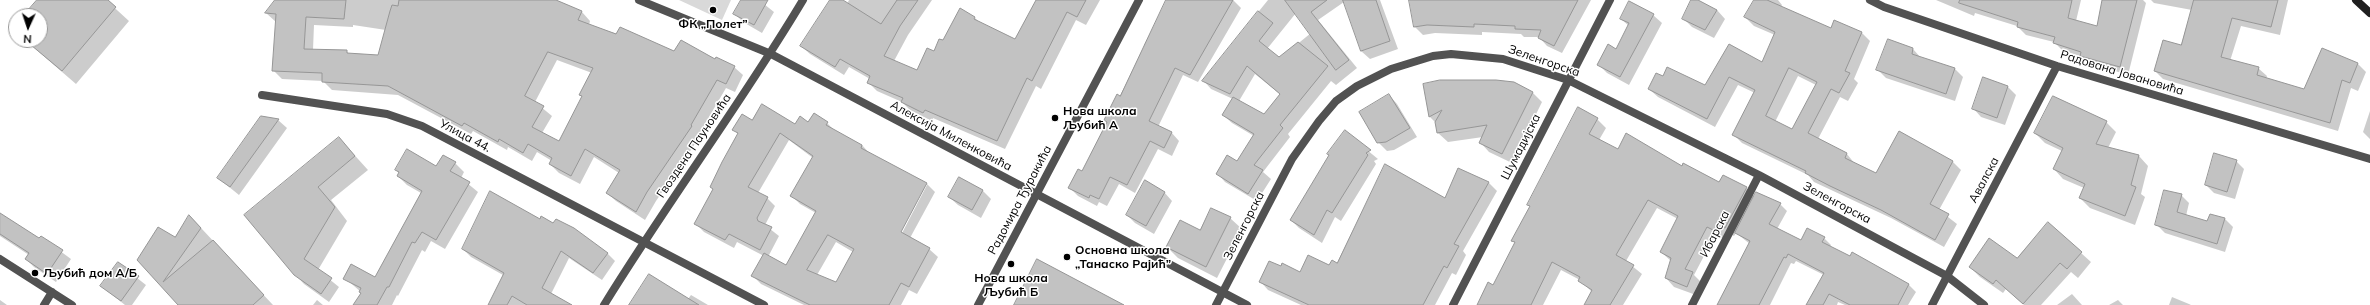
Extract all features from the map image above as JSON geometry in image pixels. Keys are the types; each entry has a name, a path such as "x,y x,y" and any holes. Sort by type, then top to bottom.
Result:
{"main road":[{"path":"2356,0 2370,13"}],"street":[{"name":"Алексија Миленковића","path":"639,0 771,54 1247,305"},
{"name":"Гвоздена Пауновића","path":"604,305 642,243 771,54 803,0"},
{"name":"Радомира Ђуракића","path":"978,305 1139,0"},
{"name":"Шумадијска","path":"1453,305 1610,0"},
{"name":"Радована Јовановића","path":"1870,0 1884,7 2057,66 2370,159"},
{"name":"Зеленгорска","path":"1216,305 1292,159 1319,121 1336,101 1358,86 1391,69 1433,56 1451,54 1502,60 1568,80 1759,175 1947,276 1984,305"},
{"name":"Авалска","path":"1932,305 2057,66"},
{"name":"Улица 44.","path":"262,95 387,114 422,126 642,243 764,305"},
{"name":"Ибарска","path":"1692,305 1759,175"},
{"path":"0,259 72,305"},
{"path":"44,305 52,292"}],"shaded area":[{"name":"ФК „Полет”","path":"679,0 731,0 722,20"}],"building":[{"path":"37,0 108,0 116,7 62,71 35,48 48,48 48,8 30,8"},
{"path":"275,0 346,0 344,19 306,17 304,49 347,50 347,53 378,55 392,5 398,6 399,0 556,0 582,11 578,20 616,34 620,27 674,51 681,40 715,59 716,57 735,66 726,84 717,80 691,125 692,126 647,192 636,212 606,193 620,170 585,149 571,176 549,164 552,158 528,144 523,153 499,139 498,142 464,123 462,126 388,86 322,82 322,73 272,71 276,14 265,13","holes":["548,52 593,68 579,95 582,96 559,141 532,127 544,106 525,96"]},
{"path":"741,0 768,0 754,25 733,14"},
{"path":"830,0 843,0 881,24 897,0 918,0 900,26 884,56 917,70 927,48 934,51 939,39 943,40 960,8 975,17 974,19 1015,39 1036,0 1086,0 1077,17 1067,12 1032,81 1027,78 997,141 925,110 923,113 901,102 903,98 867,83 870,76 840,59 835,67 800,46"},
{"path":"1166,0 1233,0 1190,75 1175,68 1149,121 1172,132 1164,148 1150,141 1127,185 1110,177 1099,199 1090,195 1089,198 1068,188 1078,169 1082,171 1107,122 1104,120 1117,94 1120,96"},
{"path":"1285,0 1327,0 1311,12 1349,60 1336,70"},
{"path":"1343,0 1376,0 1390,41 1361,51"},
{"path":"1409,0 1578,0 1554,46 1538,38 1541,30 1515,29 1515,26 1474,24 1474,27 1427,25 1414,27"},
{"path":"1691,0 1698,0 1717,10 1705,30 1682,19"},
{"path":"1754,0 1767,0 1831,28 1834,20 1862,32 1845,71 1850,73 1839,93 1831,89 1808,133 1847,153 1845,158 1876,173 1899,131 1953,161 1930,204 1949,214 1935,240 1881,210 1805,173 1806,171 1732,135 1755,90 1729,77 1707,119 1648,89 1656,73 1663,76 1667,67 1705,85 1729,44 1762,62 1775,32 1744,17","holes":["1789,68 1817,82 1792,129 1766,116"]},
{"path":"1960,0 2072,0 2068,18 2097,26 2102,0 2137,0 2120,67 2080,56 2081,52 2053,43 2055,37 2017,27 2018,22 1959,3"},
{"path":"2194,0 2278,0 2271,27 2232,18 2221,57 2259,67 2257,75 2304,89 2322,48 2358,63 2350,83 2342,80 2330,123 2154,71 2163,40 2181,45"},
{"path":"1629,1 1654,14 1620,77 1597,65 1608,44 1616,49 1629,23 1620,19"},
{"path":"1258,11 1273,23 1259,41 1279,57 1298,42 1328,66 1280,125 1283,128 1254,165 1263,170 1248,194 1216,174 1227,155 1237,161 1254,134 1222,115 1233,97 1264,114 1280,94 1247,66 1230,94 1202,81"},
{"path":"1888,39 1913,48 1912,54 1955,68 1946,94 1876,70"},
{"path":"1983,77 2008,86 1997,118 1972,109"},
{"path":"1440,80 1496,80 1514,82 1533,92 1502,154 1479,143 1487,125 1437,133 1435,122 1442,110 1429,117 1423,84"},
{"path":"1389,94 1410,128 1386,142 1377,143 1359,112"},
{"path":"2053,96 2107,121 2096,144 2139,155 2131,185 2136,187 2125,216 2079,198 2085,184 2053,169 2063,148 2034,133"},
{"path":"762,104 795,124 800,116 808,122 814,113 828,122 826,125 862,145 861,148 927,183 901,232 930,248 909,287 901,283 889,305 810,305 751,276 764,253 786,265 816,211 790,196 813,156 780,133 748,187 768,197 757,218 758,221 772,227 760,250 729,234 725,240 694,224 713,189 710,187 738,133 732,130 742,114 752,120","holes":["828,235 854,249 836,282 807,270"]},
{"path":"1578,107 1598,118 1589,134 1618,149 1626,133 1682,166 1683,163 1719,182 1723,175 1747,187 1725,228 1718,225 1715,231 1707,227 1685,269 1693,272 1687,287 1665,278 1671,258 1660,252 1678,216 1648,200 1616,255 1634,265 1610,305 1584,305 1592,290 1578,281 1580,277 1552,262 1531,305 1477,305 1488,282 1493,285 1515,242 1511,241 1530,206 1527,205"},
{"path":"261,116 279,119 230,187 217,178"},
{"path":"1345,130 1371,150 1366,153 1368,155 1332,213 1327,210 1314,235 1290,220 1329,155 1327,154"},
{"path":"339,137 355,156 318,187 335,207 304,259 332,278 321,294 294,275 244,215"},
{"path":"407,149 436,166 443,155 456,162 450,171 470,182 436,240 422,232 415,243 412,242 389,287 387,287 377,305 353,305 361,293 359,292 361,288 343,279 351,264 375,277 422,191 397,176 399,172 395,170"},
{"path":"2214,153 2237,160 2227,192 2205,185"},
{"path":"1385,164 1445,198 1458,168 1489,182 1454,244 1459,246 1447,268 1444,266 1423,305 1309,305 1259,282 1269,261 1281,266 1282,263 1300,272 1308,255 1329,265 1332,260 1337,263"},
{"path":"959,177 983,190 972,210 948,197"},
{"path":"1145,180 1165,192 1146,226 1126,215"},
{"path":"2164,190 2182,194 2177,212 2207,221 2210,214 2225,218 2217,244 2155,225"},
{"path":"490,191 540,219 541,216 553,223 556,219 574,228 608,253 593,273 561,251 542,288 572,305 527,305 512,296 507,305 488,305 504,273 462,249"},
{"path":"1756,192 1781,203 1769,224 1801,240 1807,228 1825,237 1822,242 1850,256 1852,252 1909,284 1898,305 1850,305 1829,294 1823,305 1806,305 1824,273 1788,254 1786,258 1784,257 1759,305 1717,305 1750,241 1735,233"},
{"path":"1211,208 1231,217 1206,267 1166,247 1180,220 1200,230"},
{"path":"0,213 39,238 41,236 63,250 47,274 25,259 29,253 0,234"},
{"path":"189,215 201,228 163,282 213,240 264,295 253,305 178,305 137,260 158,227 175,237"},
{"path":"2048,222 2082,252 2067,269 2060,263 2023,304 1996,280 1993,284 1969,267 1989,238 2017,258"},
{"path":"1037,259 1124,305 1014,305"},
{"path":"118,262 139,276 121,301 100,286"},
{"path":"649,274 699,305 629,305"}],"place":[{"name":"ФК „Полет”","path":"713,10"},
{"name":"Нова школа Љубић А","path":"1055,118"},
{"name":"Основна школа „Танаско Рајић”","path":"1067,257"},
{"name":"Нова школа Љубић Б","path":"1011,264"},
{"name":"Љубић дом А/Б","path":"35,273"}]}
